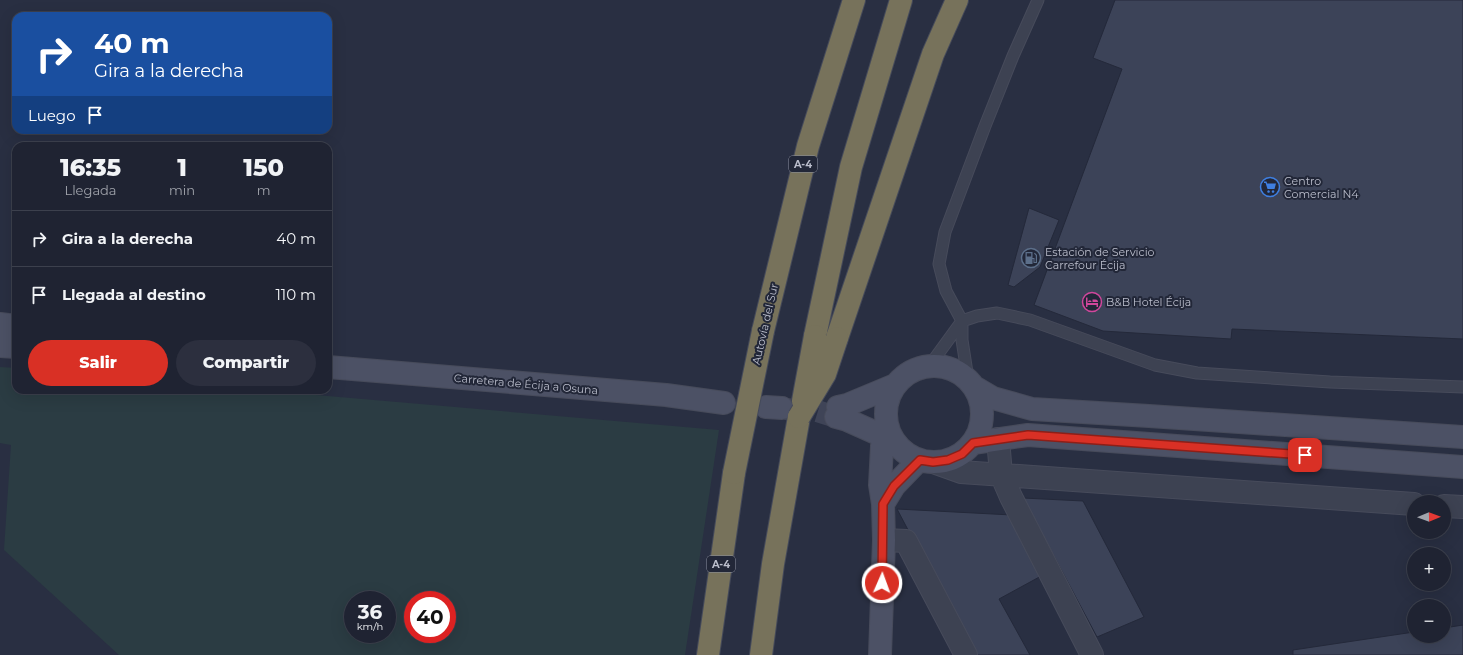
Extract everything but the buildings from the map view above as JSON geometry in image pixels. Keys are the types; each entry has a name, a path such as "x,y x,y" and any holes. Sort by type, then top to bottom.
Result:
{"highway":[{"name":"Autovía del Sur","path":"708,655 734,473 762,331 808,146 854,0"},
{"path":"762,655 773,564 788,477 782,411 815,336 852,167 901,0"},
{"path":"782,411 825,374 933,54 957,0"}],"street":[{"path":"0,324 12,326"},
{"path":"0,346 12,347"},
{"path":"1407,503 961,472 905,453 889,435 847,420 837,412 847,405 895,385 911,372 930,365 944,366 957,371 972,384 993,398 1032,409 1463,437"},
{"name":"Carretera de Écija a Osuna","path":"332,367 666,396 724,403"},
{"path":"883,504 894,486 926,461 948,460 962,454 973,443 980,431 983,416 981,402 972,384"},
{"path":"880,655 884,540 883,504 880,485 882,446 889,435 886,413 889,398 895,385"},
{"path":"973,443 1028,435 1463,467"},
{"path":"998,439 1001,474 1011,497 1092,655"},
{"path":"1451,506 1463,507"},
{"path":"884,540 906,541 966,655"}],"lane":[{"path":"972,384 962,340 962,321 946,291 939,264 945,232 1013,56 1038,0"},
{"path":"930,365 962,321 977,316 997,313 1030,320 1154,365 1197,373 1330,382 1463,387"}],"shaded area":[{"path":"0,367 12,368 12,394 304,394 719,430 685,655 119,655 4,550 11,445 0,443"}],"tunnel":[{"path":"785,409 817,411 836,417"}],"place":[{"name":"Centro Comercial N4","path":"1270,187"},
{"name":"Estación de Servicio Carrefour Écija","path":"1031,258"},
{"name":"B&B Hotel Écija","path":"1092,302"}],"route":[{"path":"882,583 884,540 883,504 894,486 920,460 933,462 948,460 962,454 973,443 1028,435 1305,455"}]}
